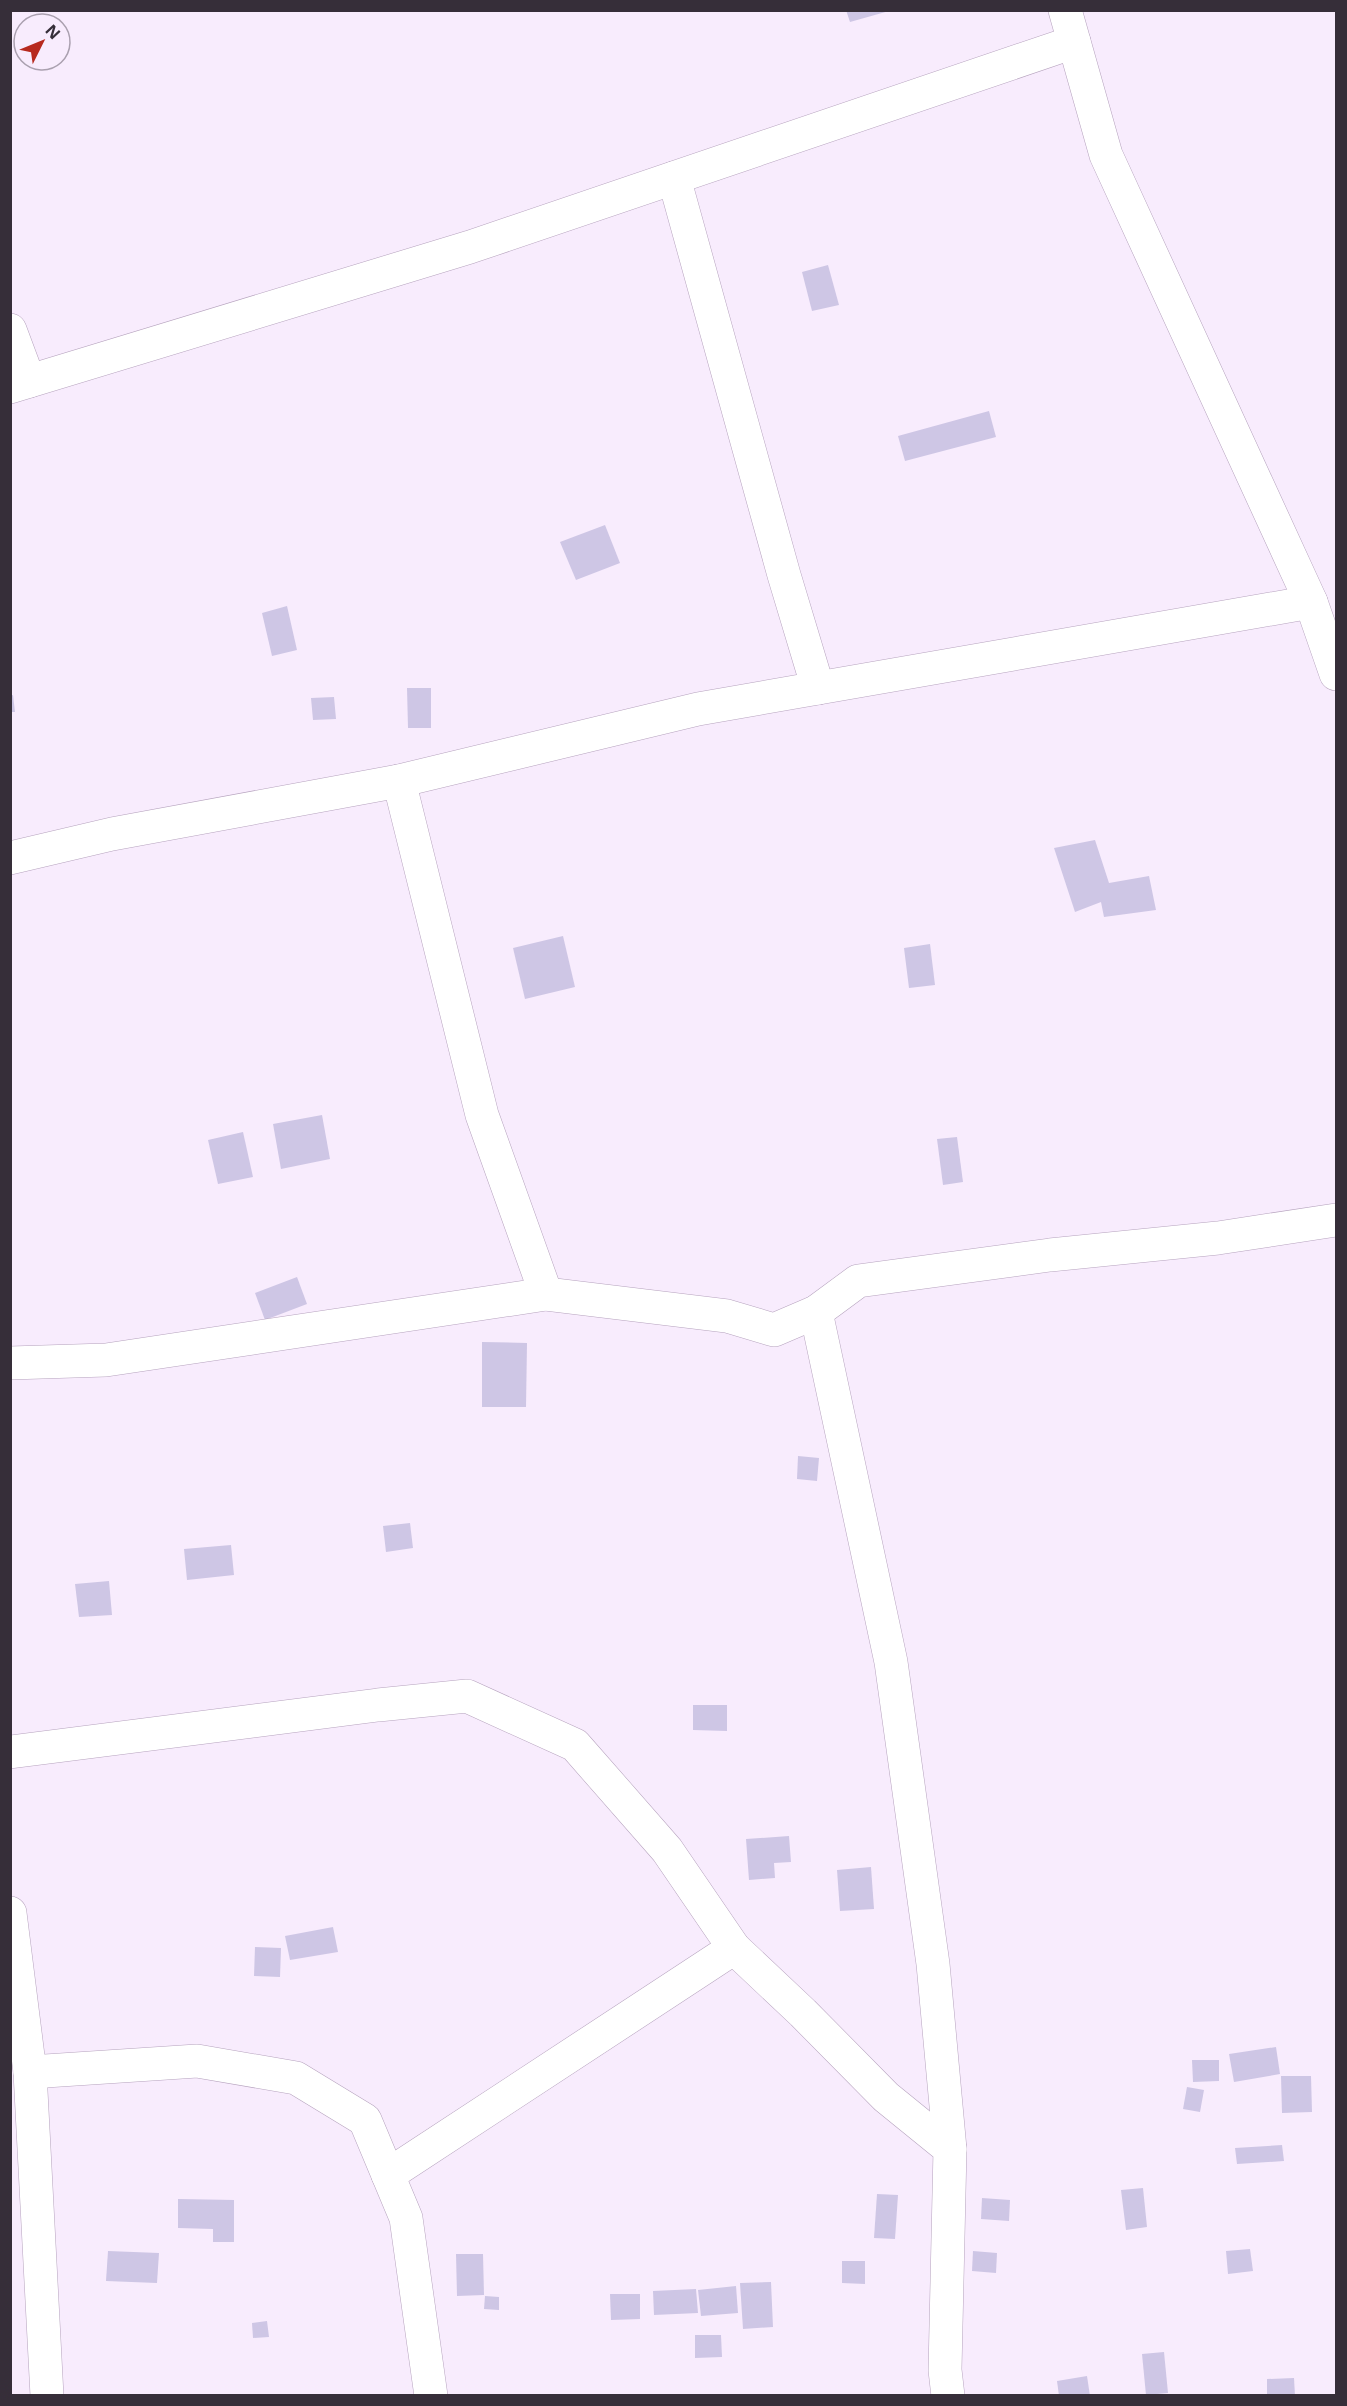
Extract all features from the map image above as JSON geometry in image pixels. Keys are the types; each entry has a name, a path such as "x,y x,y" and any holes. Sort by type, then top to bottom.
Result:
{"street":[{"path":"1065,10 1106,155 1311,602 1336,674"},
{"path":"10,330 20,384 470,247 1074,42"},
{"path":"674,178 784,575 818,688"},
{"path":"10,858 112,834 399,781 698,709 1311,602"},
{"path":"399,781 482,1116 546,1294"},
{"path":"10,1363 106,1360 546,1294 727,1316 774,1330 816,1312 858,1281 1050,1255 1218,1238 1336,1220"},
{"path":"816,1312 891,1662 933,1964 950,2149 945,2370 948,2396"},
{"path":"10,1752 378,1705 467,1696 575,1745 667,1850 734,1948 803,2013 886,2097 950,2149"},
{"path":"10,1914 30,2072 47,2396"},
{"path":"388,2175 734,1948"},
{"path":"30,2072 197,2061 296,2078 365,2120 406,2218 431,2396"}],"building":[{"path":"846,10 889,10 889,11 850,22"},
{"path":"828,265 839,305 812,311 802,272"},
{"path":"989,411 996,437 905,461 898,436"},
{"path":"605,525 620,563 576,580 560,542"},
{"path":"287,606 297,650 272,656 262,613"},
{"path":"407,688 431,688 431,728 408,728"},
{"path":"13,695 15,712 10,712 10,696"},
{"path":"334,697 336,719 313,720 311,698"},
{"path":"1095,840 1109,883 1149,876 1156,910 1104,917 1101,902 1075,912 1054,848"},
{"path":"563,936 575,987 525,999 513,948"},
{"path":"930,944 935,985 909,988 904,948"},
{"path":"322,1115 330,1159 281,1169 273,1124"},
{"path":"243,1132 253,1177 218,1184 208,1140"},
{"path":"957,1137 963,1182 943,1185 937,1139"},
{"path":"297,1277 307,1304 265,1320 255,1293"},
{"path":"482,1342 527,1343 526,1407 482,1407"},
{"path":"798,1456 819,1458 817,1481 797,1479"},
{"path":"410,1523 413,1548 386,1552 383,1526"},
{"path":"231,1545 234,1575 187,1580 184,1549"},
{"path":"109,1581 112,1615 79,1617 75,1584"},
{"path":"693,1705 727,1705 727,1731 693,1730"},
{"path":"789,1836 791,1862 774,1863 775,1878 749,1880 746,1839"},
{"path":"871,1867 874,1909 840,1911 837,1870"},
{"path":"333,1927 338,1952 290,1960 285,1936"},
{"path":"255,1947 281,1948 280,1977 254,1976"},
{"path":"1276,2047 1280,2074 1234,2082 1229,2054"},
{"path":"1192,2060 1219,2060 1219,2081 1193,2082"},
{"path":"1281,2076 1311,2076 1312,2112 1282,2113"},
{"path":"1187,2087 1204,2090 1200,2112 1183,2109"},
{"path":"1282,2145 1284,2161 1237,2164 1235,2148"},
{"path":"1143,2188 1147,2227 1126,2230 1121,2190"},
{"path":"877,2194 898,2195 895,2239 874,2238"},
{"path":"982,2198 1010,2200 1009,2221 981,2219"},
{"path":"178,2199 234,2200 234,2242 213,2242 213,2229 178,2228"},
{"path":"1250,2249 1253,2271 1228,2274 1226,2251"},
{"path":"108,2251 159,2253 157,2283 106,2281"},
{"path":"973,2251 997,2253 996,2273 972,2271"},
{"path":"456,2254 483,2254 484,2295 457,2296"},
{"path":"842,2261 865,2261 865,2284 842,2283"},
{"path":"771,2282 773,2327 743,2329 740,2283"},
{"path":"736,2286 738,2313 701,2316 698,2290"},
{"path":"696,2289 698,2313 654,2315 653,2291"},
{"path":"610,2294 640,2294 640,2319 611,2320"},
{"path":"485,2296 499,2297 499,2310 484,2309"},
{"path":"267,2321 269,2337 253,2338 252,2323"},
{"path":"695,2335 721,2335 722,2357 695,2358"},
{"path":"1164,2352 1168,2393 1146,2395 1142,2354"},
{"path":"1087,2376 1090,2396 1059,2396 1057,2381"},
{"path":"1294,2378 1295,2396 1267,2396 1267,2379"}]}
